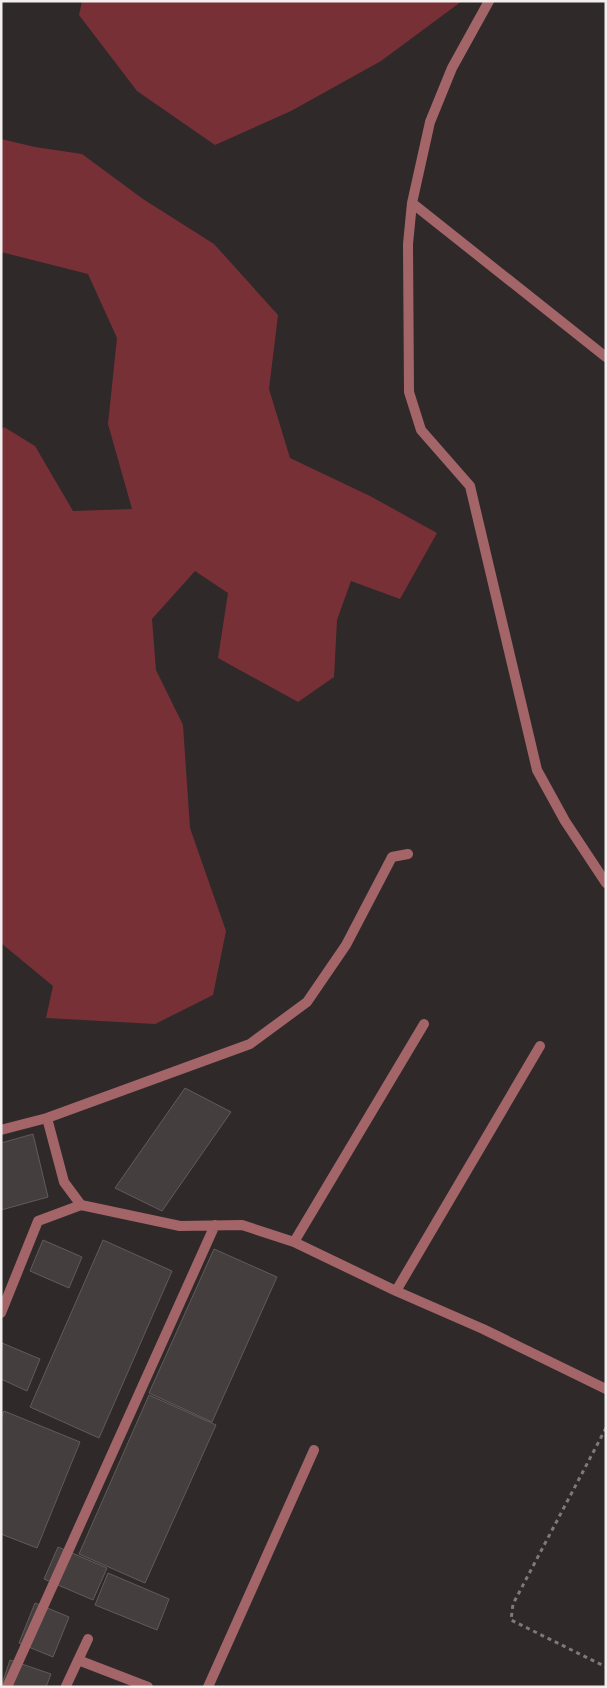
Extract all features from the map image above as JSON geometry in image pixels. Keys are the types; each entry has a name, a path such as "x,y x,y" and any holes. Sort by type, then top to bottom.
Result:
{"street":[{"path":"489,1 452,68 430,122 412,203 408,244 409,392 421,430 470,486 538,770 566,822 606,883"},
{"path":"412,203 606,357"},
{"path":"1,1130 47,1118 250,1044 307,1002 346,946 392,857 408,854"},
{"path":"294,1242 424,1024"},
{"path":"396,1291 540,1046"},
{"path":"47,1118 64,1182 80,1204"},
{"path":"1,1313 38,1220 80,1204 180,1226 242,1225 294,1242 396,1291 483,1329 606,1389"},
{"path":"7,1687 215,1225"},
{"path":"208,1687 314,1450"},
{"path":"66,1686 88,1638"},
{"path":"78,1660 148,1687"}],"path":[{"path":"606,1428 513,1604 512,1620 606,1667"}],"shaded area":[{"path":"82,1 462,1 381,61 291,111 215,145 137,91 79,15"},
{"path":"1,139 35,147 82,154 143,199 214,244 278,315 269,389 290,458 370,496 437,533 400,599 351,581 337,620 334,677 298,702 218,658 228,593 195,571 152,619 156,670 183,725 190,828 226,931 213,995 155,1024 46,1018 53,986 1,943 1,431 4,427 35,446 73,511 132,509 108,424 117,338 88,274 1,252"}],"building":[{"path":"185,1088 231,1112 162,1211 115,1188"},
{"path":"33,1134 48,1197 1,1210 1,1143"},
{"path":"43,1240 82,1257 69,1288 30,1271"},
{"path":"103,1240 172,1271 99,1438 30,1407"},
{"path":"214,1249 277,1277 212,1422 149,1393"},
{"path":"2,1343 40,1359 27,1391 1,1379"},
{"path":"149,1395 216,1425 145,1583 79,1554"},
{"path":"4,1411 80,1442 37,1548 1,1534 1,1419"},
{"path":"58,1547 107,1568 93,1600 44,1579"},
{"path":"108,1573 169,1599 157,1630 95,1605"},
{"path":"35,1603 69,1617 53,1657 19,1643"},
{"path":"10,1660 51,1674 46,1687 1,1687"}]}
